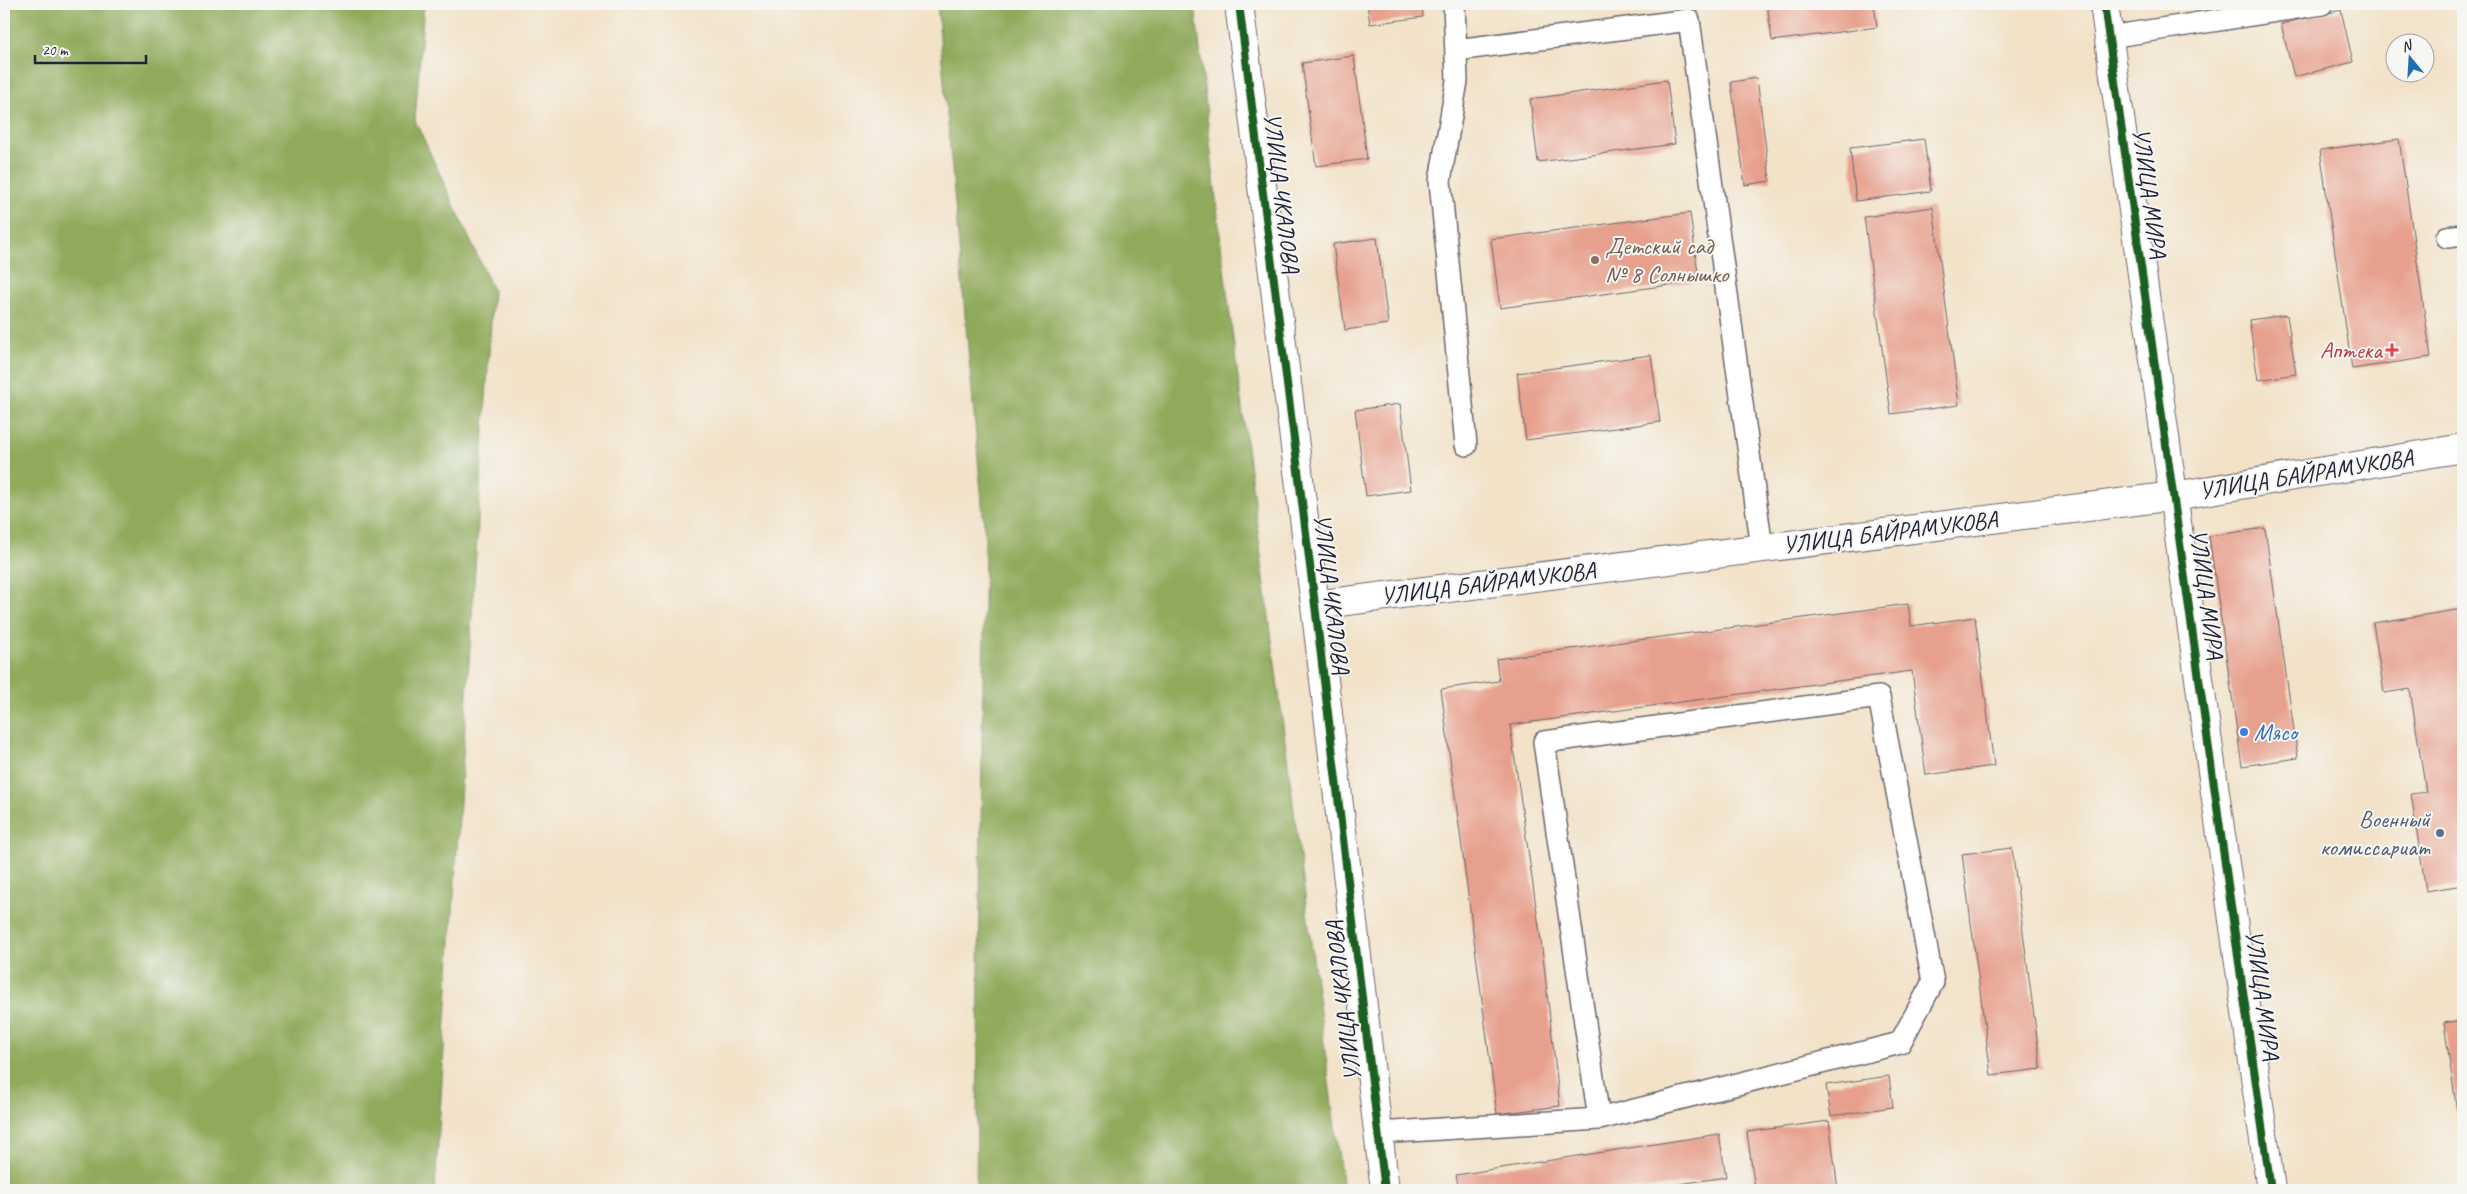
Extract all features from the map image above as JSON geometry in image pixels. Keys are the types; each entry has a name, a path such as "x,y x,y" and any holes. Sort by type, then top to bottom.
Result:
{"street":[{"name":"УЛИЦА ЧКАЛОВА","path":"1239,4 1315,605 1385,1190"},
{"name":"УЛИЦА МИРА","path":"2104,4 2271,1190"},
{"name":"УЛИЦА БАЙРАМУКОВА","path":"1315,605 2174,496 2463,448"}],"lane":[{"path":"1454,4 1457,80 1440,181 1466,445"},
{"path":"2109,37 2322,4"},
{"path":"1456,50 1688,20 1762,548"},
{"path":"1378,1133 1599,1119 1900,1044 1932,982 1879,697 1544,742 1599,1119"}],"green space":[{"path":"4,4 424,4 415,120 493,290 435,1190 4,1190"},
{"path":"937,4 1195,4 1221,245 1343,1190 976,1190 985,536"}],"building":[{"path":"1367,4 1422,4 1423,17 1370,24"},
{"path":"1687,4 1707,4 1708,8 1688,11"},
{"path":"1767,4 1874,4 1877,27 1772,41"},
{"path":"2341,10 2353,62 2294,77 2281,24"},
{"path":"1354,56 1367,159 1316,166 1302,63"},
{"path":"1757,78 1770,181 1745,185 1731,82"},
{"path":"1667,80 1675,144 1538,162 1530,99"},
{"path":"1924,139 1931,191 1856,201 1850,148"},
{"path":"2399,139 2431,357 2352,369 2320,150"},
{"path":"1933,207 1959,405 1891,414 1864,217"},
{"name":"Детский сад № 8 Солнышко","path":"1690,213 1699,281 1500,308 1491,239"},
{"path":"1377,238 1388,324 1345,330 1333,244"},
{"path":"2287,315 2296,374 2258,380 2249,320"},
{"path":"1651,355 1660,422 1526,440 1517,373"},
{"path":"1400,404 1411,490 1366,496 1355,410"},
{"path":"2265,528 2298,758 2242,766 2209,536"},
{"path":"1908,604 1911,626 1975,617 1994,766 1926,775 1912,671 1510,725 1542,948 1560,1106 1497,1114 1441,689 1499,681 1496,659"},
{"path":"2463,609 2463,885 2426,891 2411,794 2426,792 2410,689 2384,693 2373,623"},
{"path":"2012,848 2041,1069 1991,1075 1962,854"},
{"path":"2463,1020 2463,1147 2462,1147 2444,1023"},
{"path":"1889,1076 1893,1107 1831,1116 1826,1085"},
{"path":"1829,1121 1838,1190 1755,1190 1747,1132"},
{"path":"1719,1134 1726,1177 1639,1190 1459,1190 1456,1175"}],"cycle path":[{"path":"1239,4 1315,605 1385,1190"},
{"path":"2104,4 2271,1190"}],"place":[{"name":"Детский сад № 8 Солнышко","path":"1595,260"},
{"name":"Аптека","path":"2392,350"},
{"name":"Мясо","path":"2244,732"},
{"name":"Военный комиссариат","path":"2440,833"}]}
